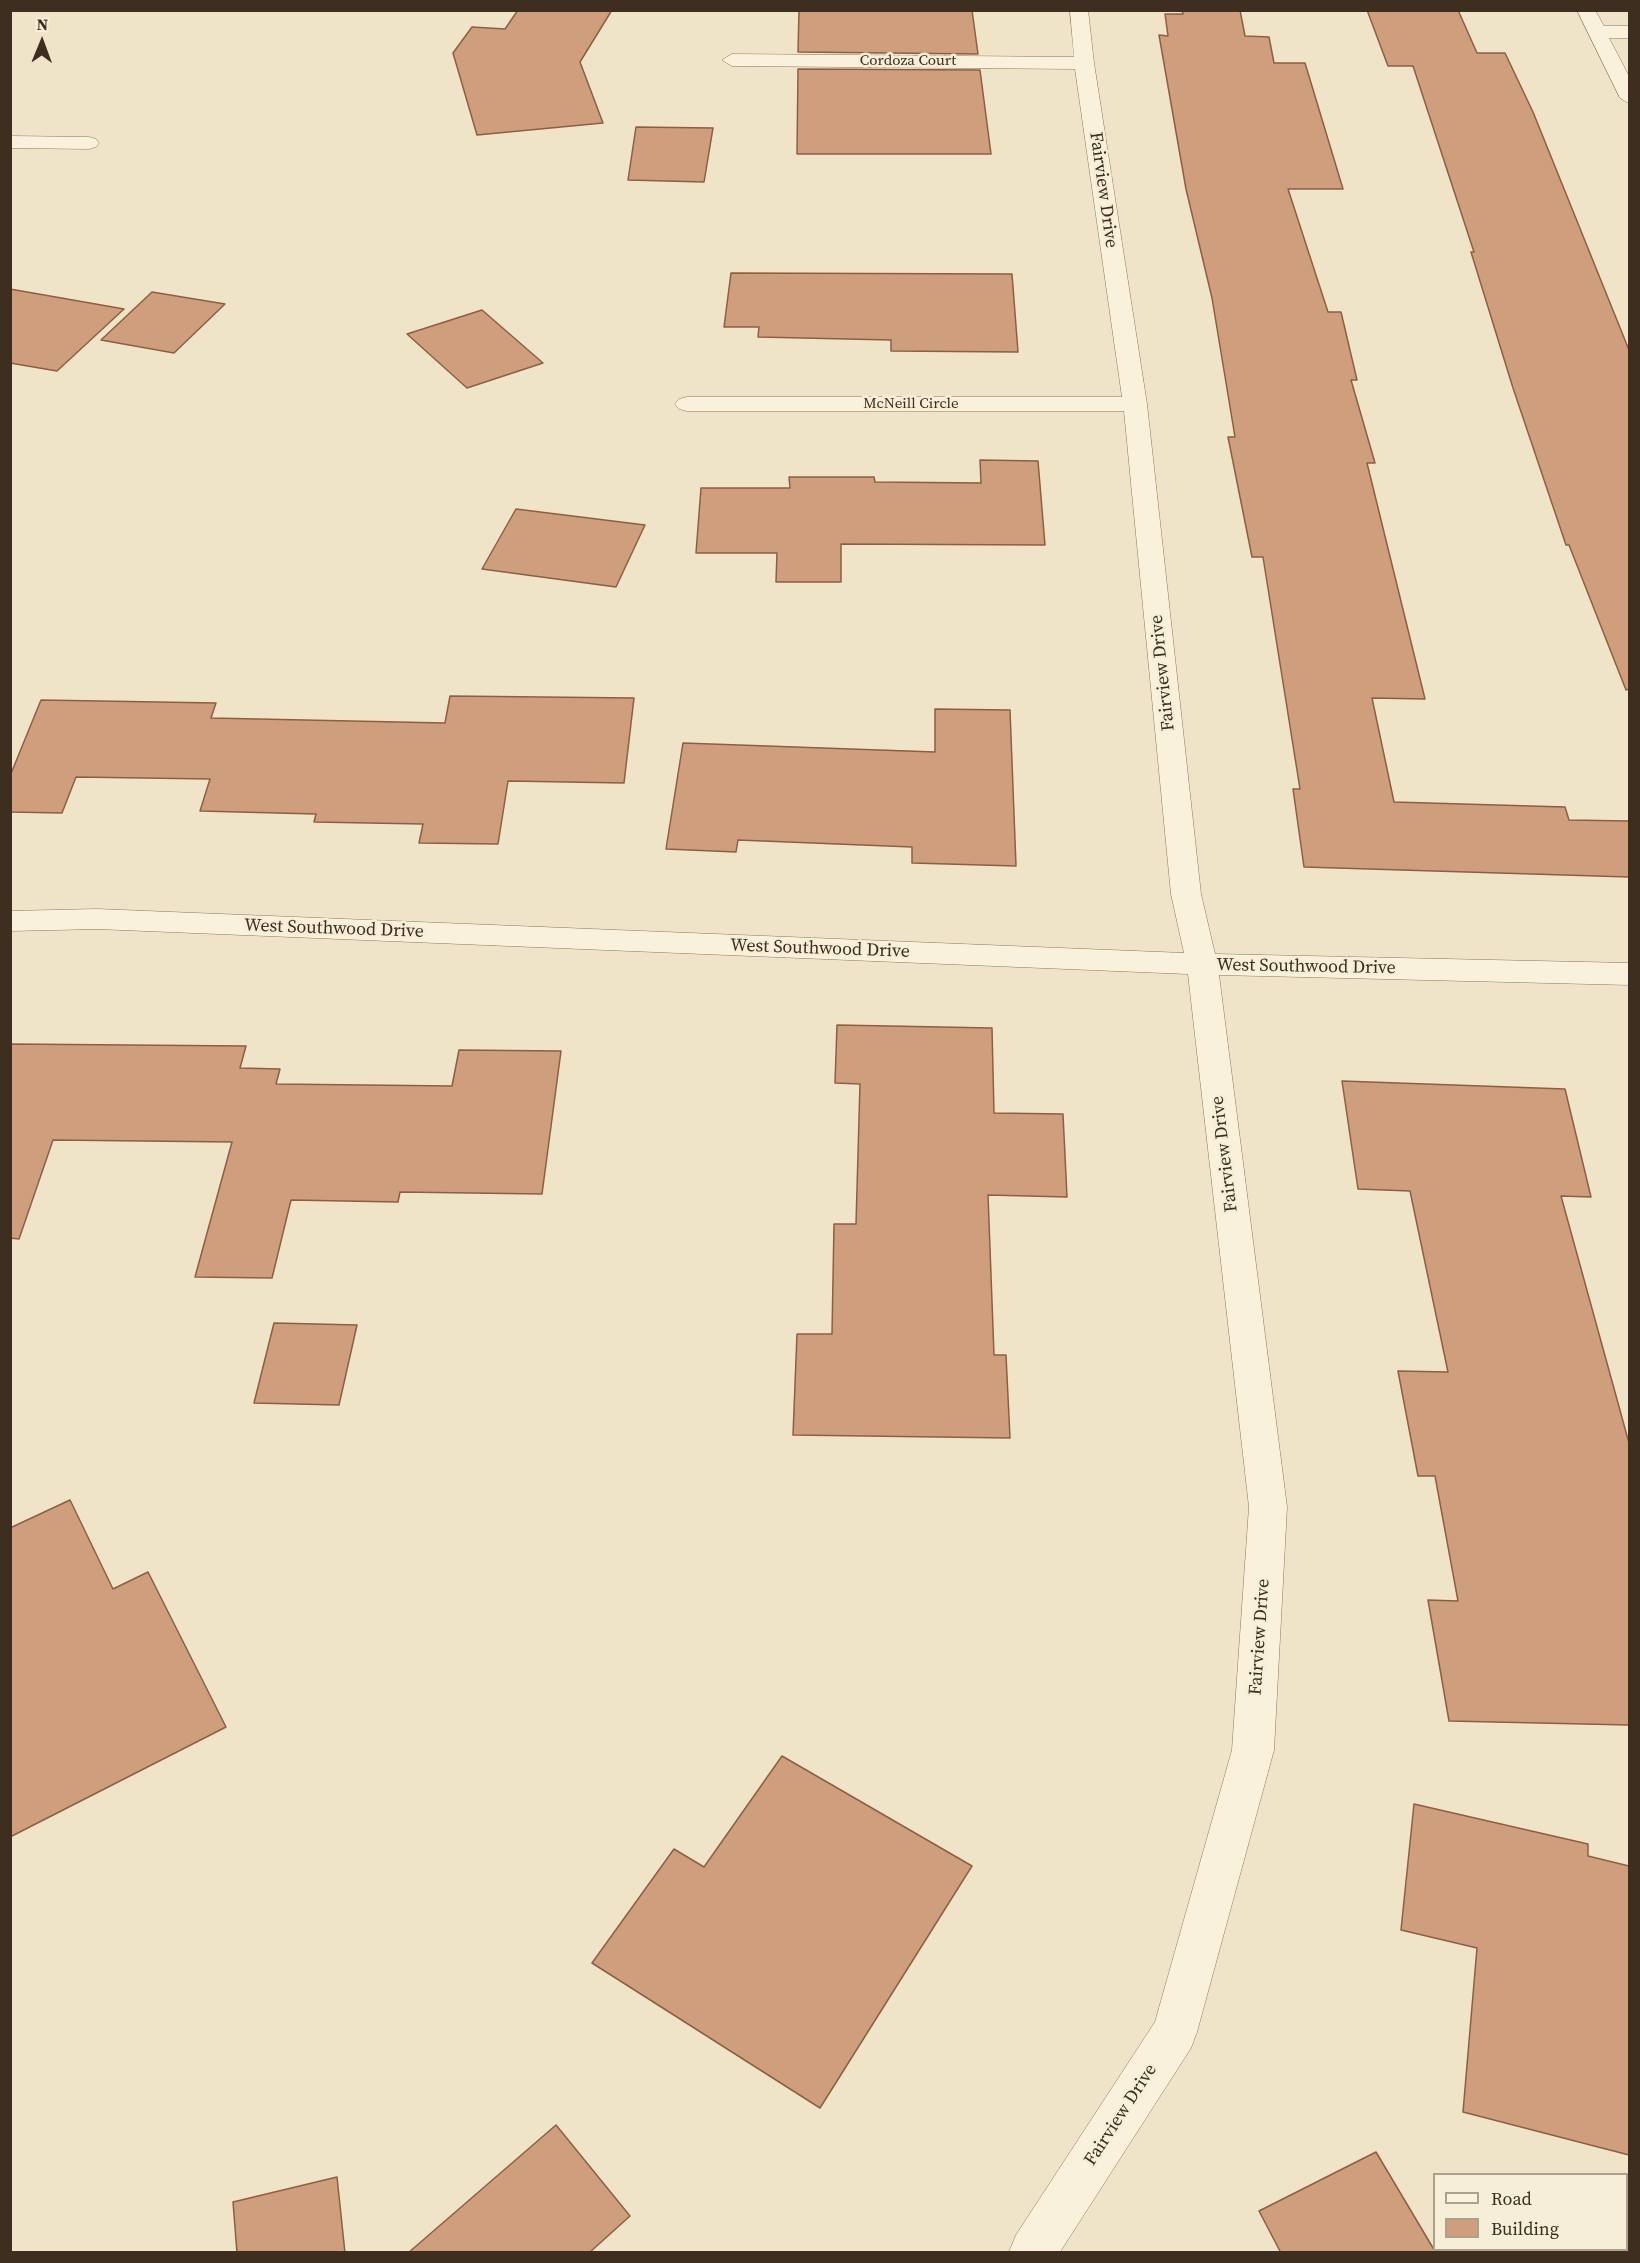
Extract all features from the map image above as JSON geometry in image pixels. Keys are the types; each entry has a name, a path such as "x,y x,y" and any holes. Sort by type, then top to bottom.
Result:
{"street":[{"name":"Fairview Drive","path":"1033,2253 1175,2032 1253,1750 1268,1507 1202,964 1186,894 1135,404 1084,63 1079,10"},
{"path":"1586,10 1629,98"},
{"path":"1596,32 1629,32"},
{"name":"Cordoza Court","path":"732,60 1084,63"},
{"path":"10,142 89,143"},
{"name":"McNeill Circle","path":"687,404 1135,404"},
{"name":"West Southwood Drive","path":"10,921 97,919 1202,964 1629,974"}],"building":[{"path":"518,10 612,10 580,62 603,123 477,135 453,53 472,27 505,29"},
{"path":"799,10 972,10 978,54 798,52"},
{"path":"1182,10 1240,10 1245,36 1269,37 1274,63 1305,63 1343,189 1288,189 1328,312 1341,312 1357,380 1351,380 1375,463 1367,463 1425,699 1372,698 1394,802 1565,807 1569,820 1629,821 1629,877 1304,867 1293,789 1300,789 1263,557 1252,557 1228,437 1235,437 1212,298 1186,189 1159,35 1168,36 1165,14 1183,14"},
{"path":"1367,10 1458,10 1477,53 1505,53 1533,112 1629,350 1629,689 1626,690 1569,545 1566,545 1513,388 1471,252 1474,252 1413,66 1388,66"},
{"path":"798,69 980,70 991,154 797,154"},
{"path":"636,127 713,128 704,182 628,180"},
{"path":"731,273 1012,274 1018,352 891,351 891,340 758,337 759,327 724,327"},
{"path":"10,289 124,309 57,371 10,363"},
{"path":"152,292 225,304 174,353 101,340"},
{"path":"482,310 543,363 467,388 407,334"},
{"path":"980,460 1038,461 1045,545 841,544 841,582 776,582 777,553 696,553 701,488 790,488 789,477 874,477 875,482 981,483"},
{"path":"516,509 645,525 616,587 482,569"},
{"path":"450,696 634,698 624,783 508,781 498,844 419,843 423,824 314,822 316,814 200,811 210,779 76,777 62,813 10,812 10,776 41,700 216,703 211,718 445,723"},
{"path":"935,709 1010,710 1016,866 912,863 912,847 738,840 736,852 666,849 683,743 935,752"},
{"path":"837,1025 992,1028 994,1113 1063,1114 1067,1197 988,1195 994,1355 1006,1355 1010,1438 793,1435 797,1334 832,1334 834,1224 856,1224 860,1084 835,1083"},
{"path":"10,1044 246,1046 240,1068 280,1069 276,1084 452,1086 459,1050 561,1051 542,1194 400,1192 398,1202 291,1200 272,1278 195,1277 232,1142 53,1140 19,1239 10,1238"},
{"path":"1342,1081 1565,1089 1591,1197 1561,1196 1629,1443 1629,1725 1449,1721 1428,1600 1458,1601 1435,1476 1418,1476 1398,1371 1448,1372 1410,1191 1358,1189"},
{"path":"274,1323 357,1325 339,1405 254,1403"},
{"path":"70,1500 113,1589 148,1572 226,1727 10,1837 10,1528"},
{"path":"782,1756 972,1866 820,2108 592,1963 674,1849 704,1867"},
{"path":"1414,1804 1588,1844 1588,1856 1629,1866 1629,2155 1463,2112 1477,1948 1401,1930"},
{"path":"556,2125 630,2216 589,2253 408,2253"},
{"path":"1376,2152 1436,2253 1281,2253 1259,2211"},
{"path":"337,2177 345,2253 237,2253 233,2202"}]}
